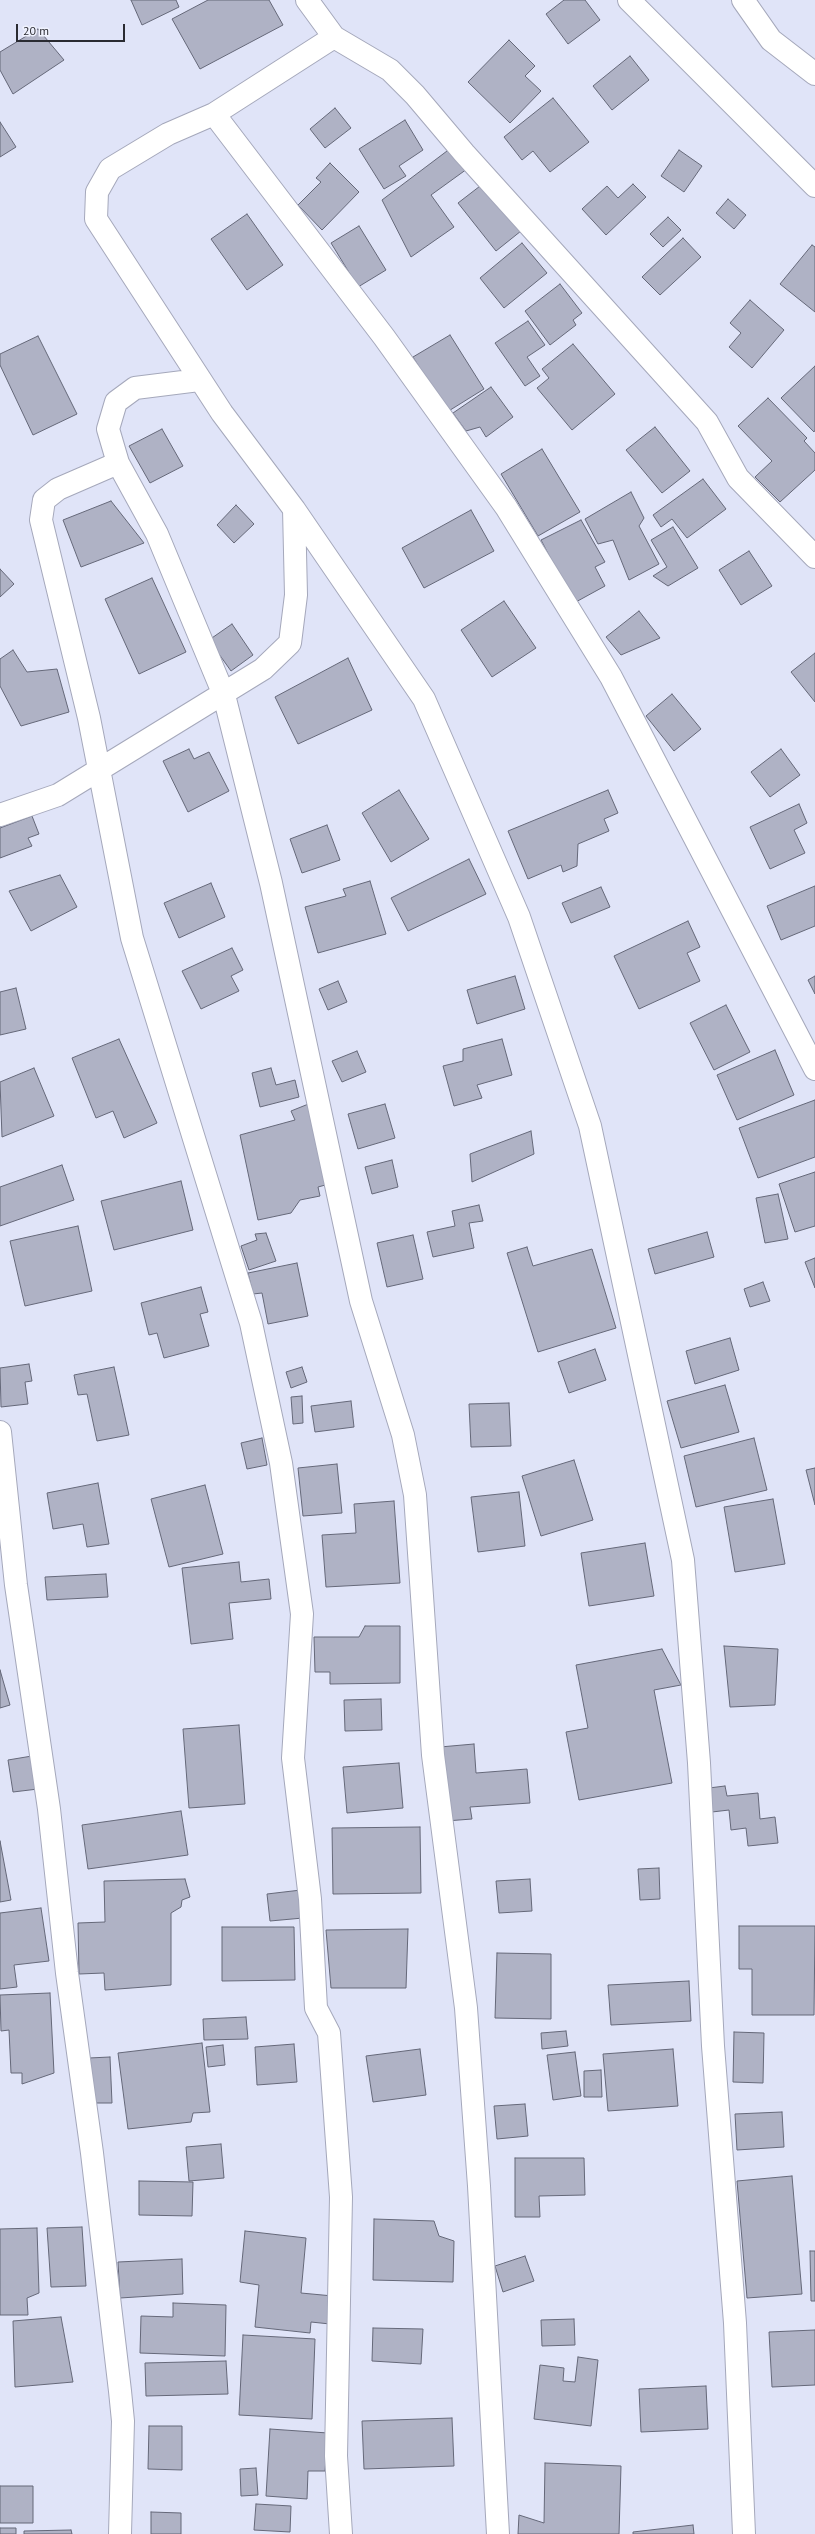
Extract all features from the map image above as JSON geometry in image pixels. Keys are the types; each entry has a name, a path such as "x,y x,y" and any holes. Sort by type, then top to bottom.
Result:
{"street":[{"path":"307,0 334,37 390,70 415,95 464,153 707,422 738,478 815,557"},
{"path":"629,0 815,186"},
{"path":"743,0 771,40 815,74"},
{"path":"334,37 214,114 168,134 110,168 97,192 96,219 199,380 294,509 424,699 519,917 590,1126 683,1560 698,1763 713,2046 735,2323 744,2534"},
{"path":"214,114 384,337 506,507 611,677 815,1069"},
{"path":"199,380 135,388 116,402 108,429 118,463 157,534 224,695 271,883 361,1301 403,1435 415,1495 433,1755 466,2008 479,2186 498,2534"},
{"path":"118,463 58,489 44,500 41,520 89,718 132,938 251,1323 281,1463 302,1614 294,1758 310,1899 316,2008 329,2033 341,2196 336,2456 341,2534"},
{"path":"0,815 58,795 224,695 263,669 290,643 296,595 294,509"},
{"path":"0,1432 16,1585 48,1801 120,2391 123,2421 120,2534"}],"building":[{"path":"131,0 176,0 179,7 142,25"},
{"path":"208,0 269,0 283,25 200,69 172,19"},
{"path":"564,0 585,0 600,20 568,44 546,14"},
{"path":"38,29 64,60 13,94 0,70 0,52"},
{"path":"509,40 535,66 525,76 541,91 510,123 468,82"},
{"path":"630,56 649,80 612,110 593,86"},
{"path":"553,98 589,142 550,172 533,151 522,160 504,137"},
{"path":"335,108 351,128 325,148 310,129"},
{"path":"405,120 423,150 399,166 406,176 384,189 359,149"},
{"path":"0,122 16,147 0,157"},
{"path":"451,148 467,169 431,195 454,227 411,257 382,200"},
{"path":"679,150 702,166 684,192 661,176"},
{"path":"330,163 359,192 322,230 298,205 321,182 316,178"},
{"path":"484,183 521,231 496,251 458,203"},
{"path":"633,184 646,197 606,235 582,209 607,186 618,198"},
{"path":"728,199 746,215 734,229 716,213"},
{"path":"247,214 283,265 247,290 211,239"},
{"path":"668,217 681,230 663,247 650,234"},
{"path":"359,226 386,270 358,287 331,243"},
{"path":"683,238 701,257 660,295 642,277"},
{"path":"522,243 547,273 504,308 480,278"},
{"path":"812,245 815,247 815,312 780,284"},
{"path":"560,284 582,313 573,320 576,325 550,345 525,311"},
{"path":"750,300 784,330 752,368 729,347 741,333 730,323"},
{"path":"528,321 545,345 527,357 540,376 525,386 495,343"},
{"path":"450,335 484,389 447,412 413,357"},
{"path":"38,336 77,414 33,435 0,365 0,354"},
{"path":"573,344 615,394 572,430 537,388 549,378 542,369"},
{"path":"815,366 815,430 814,432 781,398"},
{"path":"491,387 513,417 486,437 480,427 466,431 453,413"},
{"path":"768,398 807,438 804,441 815,453 815,470 780,502 755,477 772,461 738,426"},
{"path":"655,427 690,471 662,493 626,450"},
{"path":"162,429 183,466 150,483 129,446"},
{"path":"542,449 580,512 538,536 501,474"},
{"path":"703,479 726,509 687,538 672,519 661,527 653,515"},
{"path":"631,492 644,518 639,526 659,564 629,580 613,540 598,544 585,519"},
{"path":"111,501 144,543 81,567 63,520"},
{"path":"236,505 254,524 234,543 217,525"},
{"path":"471,510 494,551 424,588 402,548"},
{"path":"581,520 605,562 595,567 605,586 574,603 541,540"},
{"path":"673,527 698,568 668,586 653,576 667,567 651,540"},
{"path":"749,551 772,586 741,605 719,570"},
{"path":"0,569 14,584 0,597"},
{"path":"152,578 186,652 139,674 105,599"},
{"path":"504,601 536,648 492,677 461,630"},
{"path":"639,611 660,638 621,655 606,637"},
{"path":"232,624 253,655 231,671 209,640"},
{"path":"13,650 27,672 57,669 69,712 21,726 0,686 0,659"},
{"path":"815,653 815,702 791,672"},
{"path":"348,658 372,710 298,744 275,697"},
{"path":"672,694 701,729 674,751 646,716"},
{"path":"189,749 194,759 209,752 229,791 188,812 163,761"},
{"path":"781,749 800,775 770,797 751,772"},
{"path":"399,790 429,839 391,862 362,813"},
{"path":"608,790 618,813 604,819 609,831 578,844 577,866 563,872 561,865 528,879 508,831"},
{"path":"799,804 807,823 794,830 805,853 770,869 750,827"},
{"path":"32,816 39,834 28,838 32,846 0,858 0,828"},
{"path":"327,825 340,860 302,873 290,839"},
{"path":"469,859 486,894 408,931 391,898"},
{"path":"60,875 77,907 31,931 9,891"},
{"path":"370,881 386,934 318,953 305,907 346,896 343,889"},
{"path":"211,883 225,917 179,938 164,903"},
{"path":"815,886 815,926 781,940 767,906"},
{"path":"601,887 610,907 571,923 562,903"},
{"path":"688,921 700,947 687,953 700,981 639,1009 614,956"},
{"path":"232,948 243,970 231,976 239,991 201,1009 182,971"},
{"path":"515,976 525,1009 477,1024 467,990"},
{"path":"815,976 815,994 808,980"},
{"path":"338,981 347,1002 328,1010 319,989"},
{"path":"16,988 26,1029 0,1035 0,992"},
{"path":"726,1005 750,1052 714,1070 690,1023"},
{"path":"119,1039 157,1123 124,1138 113,1111 96,1118 72,1058"},
{"path":"502,1039 512,1075 477,1085 482,1098 454,1106 443,1066 463,1061 463,1049"},
{"path":"775,1050 794,1095 737,1120 717,1075"},
{"path":"357,1051 366,1072 342,1082 332,1061"},
{"path":"34,1068 54,1116 2,1137 0,1082"},
{"path":"271,1068 276,1085 295,1080 299,1097 260,1107 252,1073"},
{"path":"815,1100 815,1157 758,1178 739,1128"},
{"path":"311,1103 329,1184 318,1187 320,1196 300,1200 291,1213 258,1220 240,1135 295,1120 291,1111"},
{"path":"385,1104 395,1138 358,1149 348,1114"},
{"path":"531,1131 534,1154 472,1182 470,1154"},
{"path":"392,1160 398,1187 372,1194 365,1167"},
{"path":"62,1165 74,1200 0,1226 0,1187"},
{"path":"815,1172 815,1226 795,1232 779,1184"},
{"path":"181,1181 193,1230 114,1250 101,1201"},
{"path":"778,1194 788,1239 765,1243 756,1198"},
{"path":"479,1205 483,1221 469,1223 474,1248 433,1257 427,1232 455,1226 452,1211"},
{"path":"78,1226 92,1291 25,1306 10,1241"},
{"path":"707,1232 714,1257 655,1274 648,1249"},
{"path":"266,1233 276,1261 249,1270 241,1246 257,1240 255,1234"},
{"path":"413,1235 423,1279 387,1287 377,1243"},
{"path":"527,1247 533,1266 592,1249 616,1328 538,1352 507,1253"},
{"path":"815,1258 815,1288 805,1262"},
{"path":"297,1263 308,1316 268,1324 262,1293 253,1294 248,1273"},
{"path":"763,1282 770,1301 750,1307 744,1289"},
{"path":"201,1287 208,1312 200,1314 209,1346 164,1358 157,1333 149,1335 141,1303"},
{"path":"730,1338 739,1370 695,1384 686,1351"},
{"path":"595,1349 606,1380 569,1393 558,1362"},
{"path":"29,1364 32,1381 25,1382 28,1404 1,1407 0,1368"},
{"path":"114,1367 129,1435 97,1441 87,1394 78,1395 74,1375"},
{"path":"302,1367 307,1382 291,1388 286,1372"},
{"path":"725,1385 739,1432 681,1448 667,1401"},
{"path":"302,1396 303,1423 293,1424 291,1397"},
{"path":"351,1401 354,1427 315,1432 311,1406"},
{"path":"509,1403 511,1446 471,1447 469,1404"},
{"path":"262,1438 267,1465 247,1469 241,1443"},
{"path":"754,1438 767,1490 696,1507 684,1456"},
{"path":"574,1460 593,1520 541,1536 522,1476"},
{"path":"337,1464 342,1513 303,1516 298,1468"},
{"path":"815,1468 815,1505 806,1470"},
{"path":"98,1483 109,1544 87,1547 83,1524 53,1529 47,1493"},
{"path":"205,1485 223,1554 169,1567 151,1499"},
{"path":"519,1492 525,1546 478,1552 471,1497"},
{"path":"773,1499 785,1564 735,1572 724,1507"},
{"path":"394,1501 400,1583 326,1587 322,1535 356,1533 354,1504"},
{"path":"645,1543 654,1596 589,1606 581,1553"},
{"path":"239,1562 241,1582 269,1579 271,1599 229,1603 233,1639 191,1644 182,1568"},
{"path":"106,1574 108,1597 47,1600 45,1577"},
{"path":"365,1626 400,1626 400,1683 330,1684 330,1672 315,1672 314,1637 359,1637"},
{"path":"724,1646 778,1649 775,1705 730,1707"},
{"path":"662,1649 681,1685 654,1690 672,1783 579,1800 566,1732 588,1728 576,1665"},
{"path":"0,1670 10,1705 0,1708"},
{"path":"381,1699 382,1730 345,1731 344,1700"},
{"path":"239,1725 245,1804 189,1808 183,1729"},
{"path":"474,1744 476,1773 527,1769 530,1803 470,1807 472,1819 446,1821 440,1747"},
{"path":"32,1756 38,1789 13,1792 8,1760"},
{"path":"399,1763 403,1808 347,1813 343,1767"},
{"path":"725,1786 727,1796 758,1793 760,1819 775,1817 778,1843 748,1846 746,1828 731,1830 729,1810 712,1812 709,1788"},
{"path":"181,1811 188,1855 88,1869 82,1825"},
{"path":"420,1827 421,1893 333,1894 332,1828"},
{"path":"0,1841 11,1900 0,1902"},
{"path":"659,1868 660,1899 640,1900 638,1869"},
{"path":"185,1879 190,1897 182,1900 181,1907 171,1913 171,1985 105,1990 104,1973 79,1974 78,1923 105,1922 104,1881"},
{"path":"530,1879 532,1911 499,1913 496,1881"},
{"path":"301,1890 303,1918 270,1921 267,1894"},
{"path":"41,1908 49,1961 14,1965 17,1987 0,1989 0,1913"},
{"path":"739,1926 815,1926 814,2015 752,2015 752,1969 739,1969"},
{"path":"222,1927 294,1927 295,1980 222,1981"},
{"path":"408,1929 406,1988 331,1988 326,1930"},
{"path":"497,1953 551,1954 551,2019 495,2018"},
{"path":"689,1981 691,2021 611,2025 608,1985"},
{"path":"50,1993 54,2073 22,2084 22,2073 11,2073 9,2030 1,2031 0,1995"},
{"path":"246,2017 248,2039 204,2040 203,2019"},
{"path":"566,2031 568,2046 542,2049 541,2033"},
{"path":"734,2032 764,2033 763,2083 733,2082"},
{"path":"202,2043 210,2112 193,2113 191,2122 128,2129 118,2053"},
{"path":"294,2044 297,2082 257,2085 255,2047"},
{"path":"223,2045 225,2065 208,2067 206,2047"},
{"path":"420,2049 426,2095 373,2102 366,2056"},
{"path":"673,2049 678,2106 608,2111 603,2054"},
{"path":"575,2052 581,2096 553,2100 547,2055"},
{"path":"110,2057 112,2103 91,2103 89,2058"},
{"path":"601,2070 602,2097 584,2097 584,2071"},
{"path":"525,2104 528,2136 497,2139 494,2106"},
{"path":"782,2112 784,2147 737,2150 735,2114"},
{"path":"221,2144 224,2178 189,2181 186,2147"},
{"path":"515,2158 584,2158 585,2195 539,2196 540,2217 515,2217"},
{"path":"792,2176 802,2294 747,2298 737,2181"},
{"path":"139,2181 193,2182 192,2216 139,2215"},
{"path":"374,2219 434,2221 439,2236 454,2241 453,2282 373,2280"},
{"path":"82,2227 86,2286 51,2287 47,2228"},
{"path":"37,2228 39,2293 27,2298 28,2315 0,2315 0,2229"},
{"path":"245,2231 306,2238 301,2293 333,2296 330,2324 311,2322 310,2333 255,2327 259,2285 240,2282"},
{"path":"810,2251 815,2251 815,2301 811,2301"},
{"path":"525,2256 534,2281 503,2292 495,2266"},
{"path":"182,2259 183,2294 120,2298 118,2262"},
{"path":"173,2303 226,2305 225,2356 140,2353 141,2316 173,2317"},
{"path":"61,2317 73,2382 15,2387 13,2321"},
{"path":"574,2319 575,2345 542,2346 541,2320"},
{"path":"373,2328 423,2329 421,2364 372,2361"},
{"path":"815,2330 815,2385 772,2387 769,2332"},
{"path":"243,2335 315,2339 312,2419 239,2415"},
{"path":"578,2357 598,2360 591,2426 534,2419 540,2365 564,2368 563,2381 575,2382"},
{"path":"226,2361 228,2394 146,2396 145,2363"},
{"path":"706,2386 708,2429 641,2432 639,2389"},
{"path":"452,2418 454,2466 364,2469 362,2421"},
{"path":"149,2426 182,2426 182,2470 148,2469"},
{"path":"270,2429 328,2433 325,2471 308,2471 307,2499 266,2496"},
{"path":"545,2463 621,2466 619,2534 518,2534 519,2515 544,2523"},
{"path":"256,2468 258,2495 241,2496 240,2469"},
{"path":"0,2486 33,2486 33,2523 0,2523"},
{"path":"256,2504 291,2506 290,2532 254,2530"},
{"path":"151,2512 181,2513 181,2534 151,2534"},
{"path":"693,2525 694,2534 633,2534 633,2532"},
{"path":"0,2528 16,2528 16,2534 0,2534"},
{"path":"71,2530 72,2534 24,2534 24,2531"}]}
